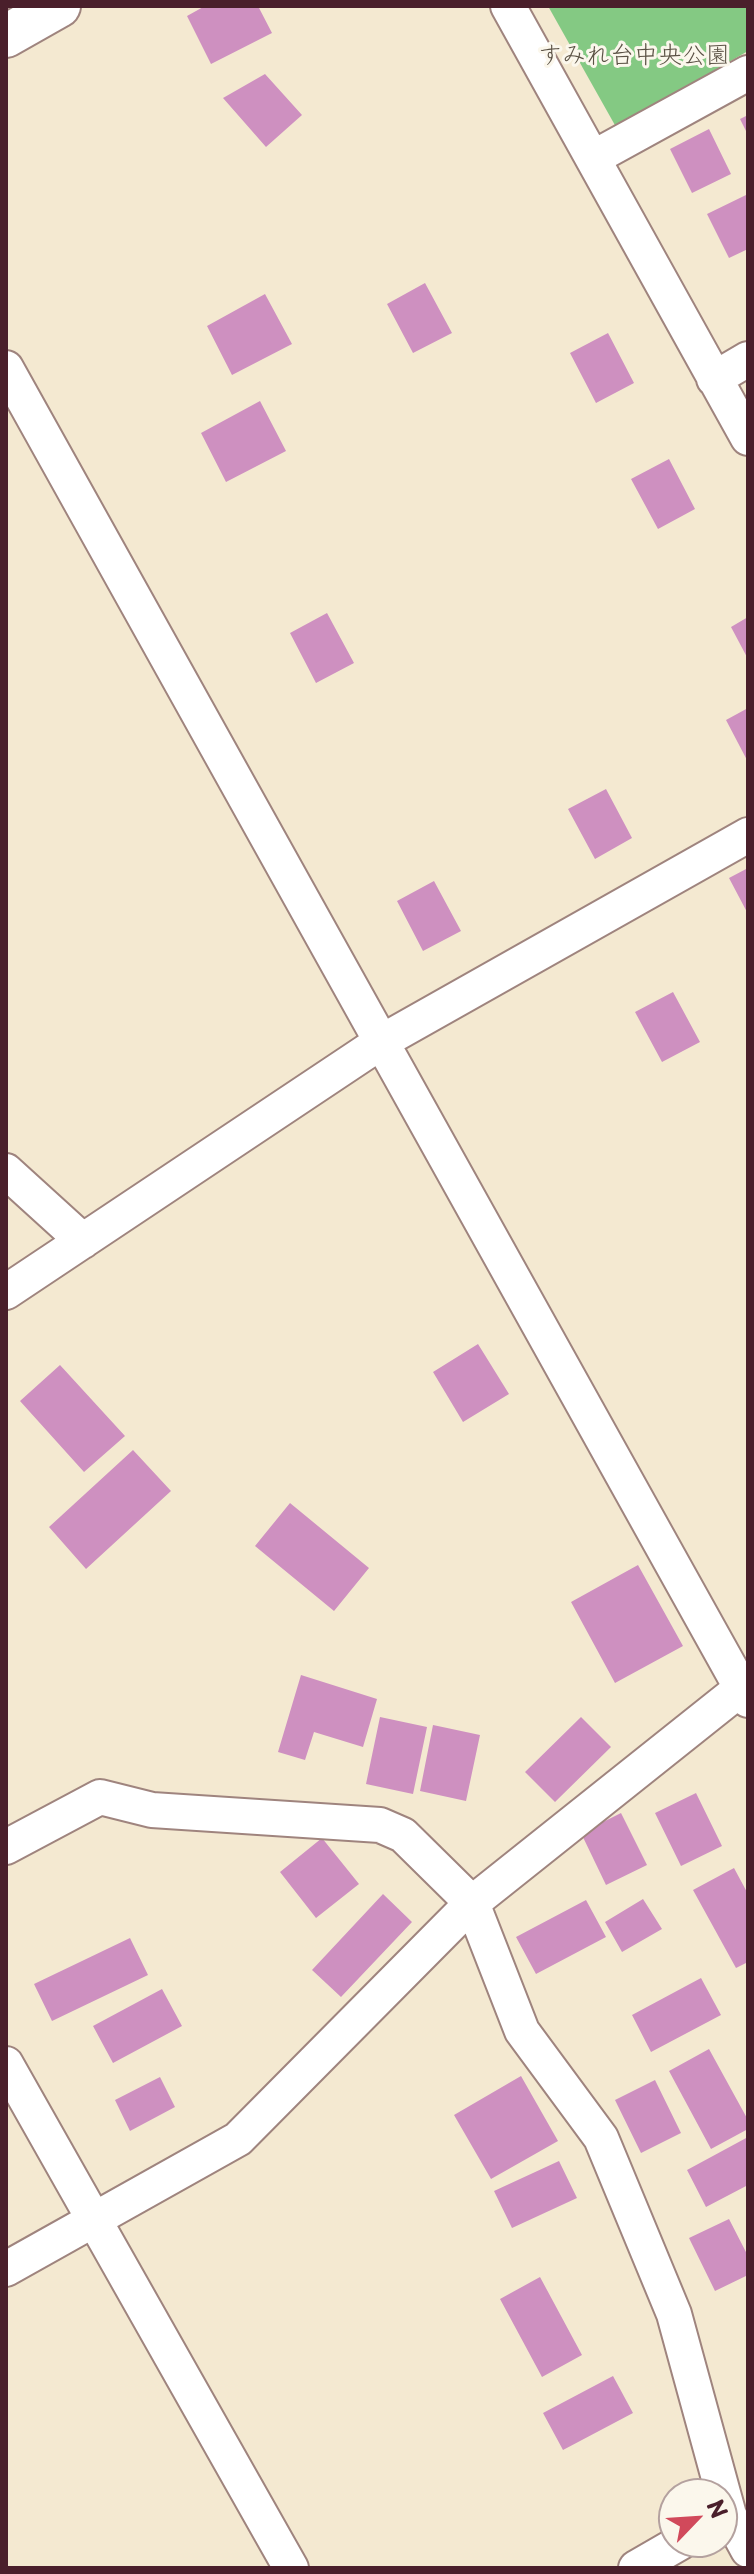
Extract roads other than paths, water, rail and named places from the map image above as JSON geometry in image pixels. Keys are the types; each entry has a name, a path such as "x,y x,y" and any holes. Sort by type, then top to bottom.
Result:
{"street":[{"path":"6,36 59,6"},
{"path":"508,6 748,438"},
{"path":"593,158 748,73"},
{"path":"714,379 748,359"},
{"path":"6,368 746,1690 472,1903 238,2139 6,2269"},
{"path":"6,1292 381,1042 748,835"},
{"path":"6,1171 83,1241"},
{"path":"6,1847 100,1797 152,1810 380,1825 403,1835 472,1903 522,2031 601,2138 674,2314 723,2478"},
{"path":"6,2064 291,2568"},
{"path":"738,2525 748,2550"},
{"path":"636,2568 658,2555"}],"park label":[{"name":"すみれ台中央公園","path":"634,56"}]}
